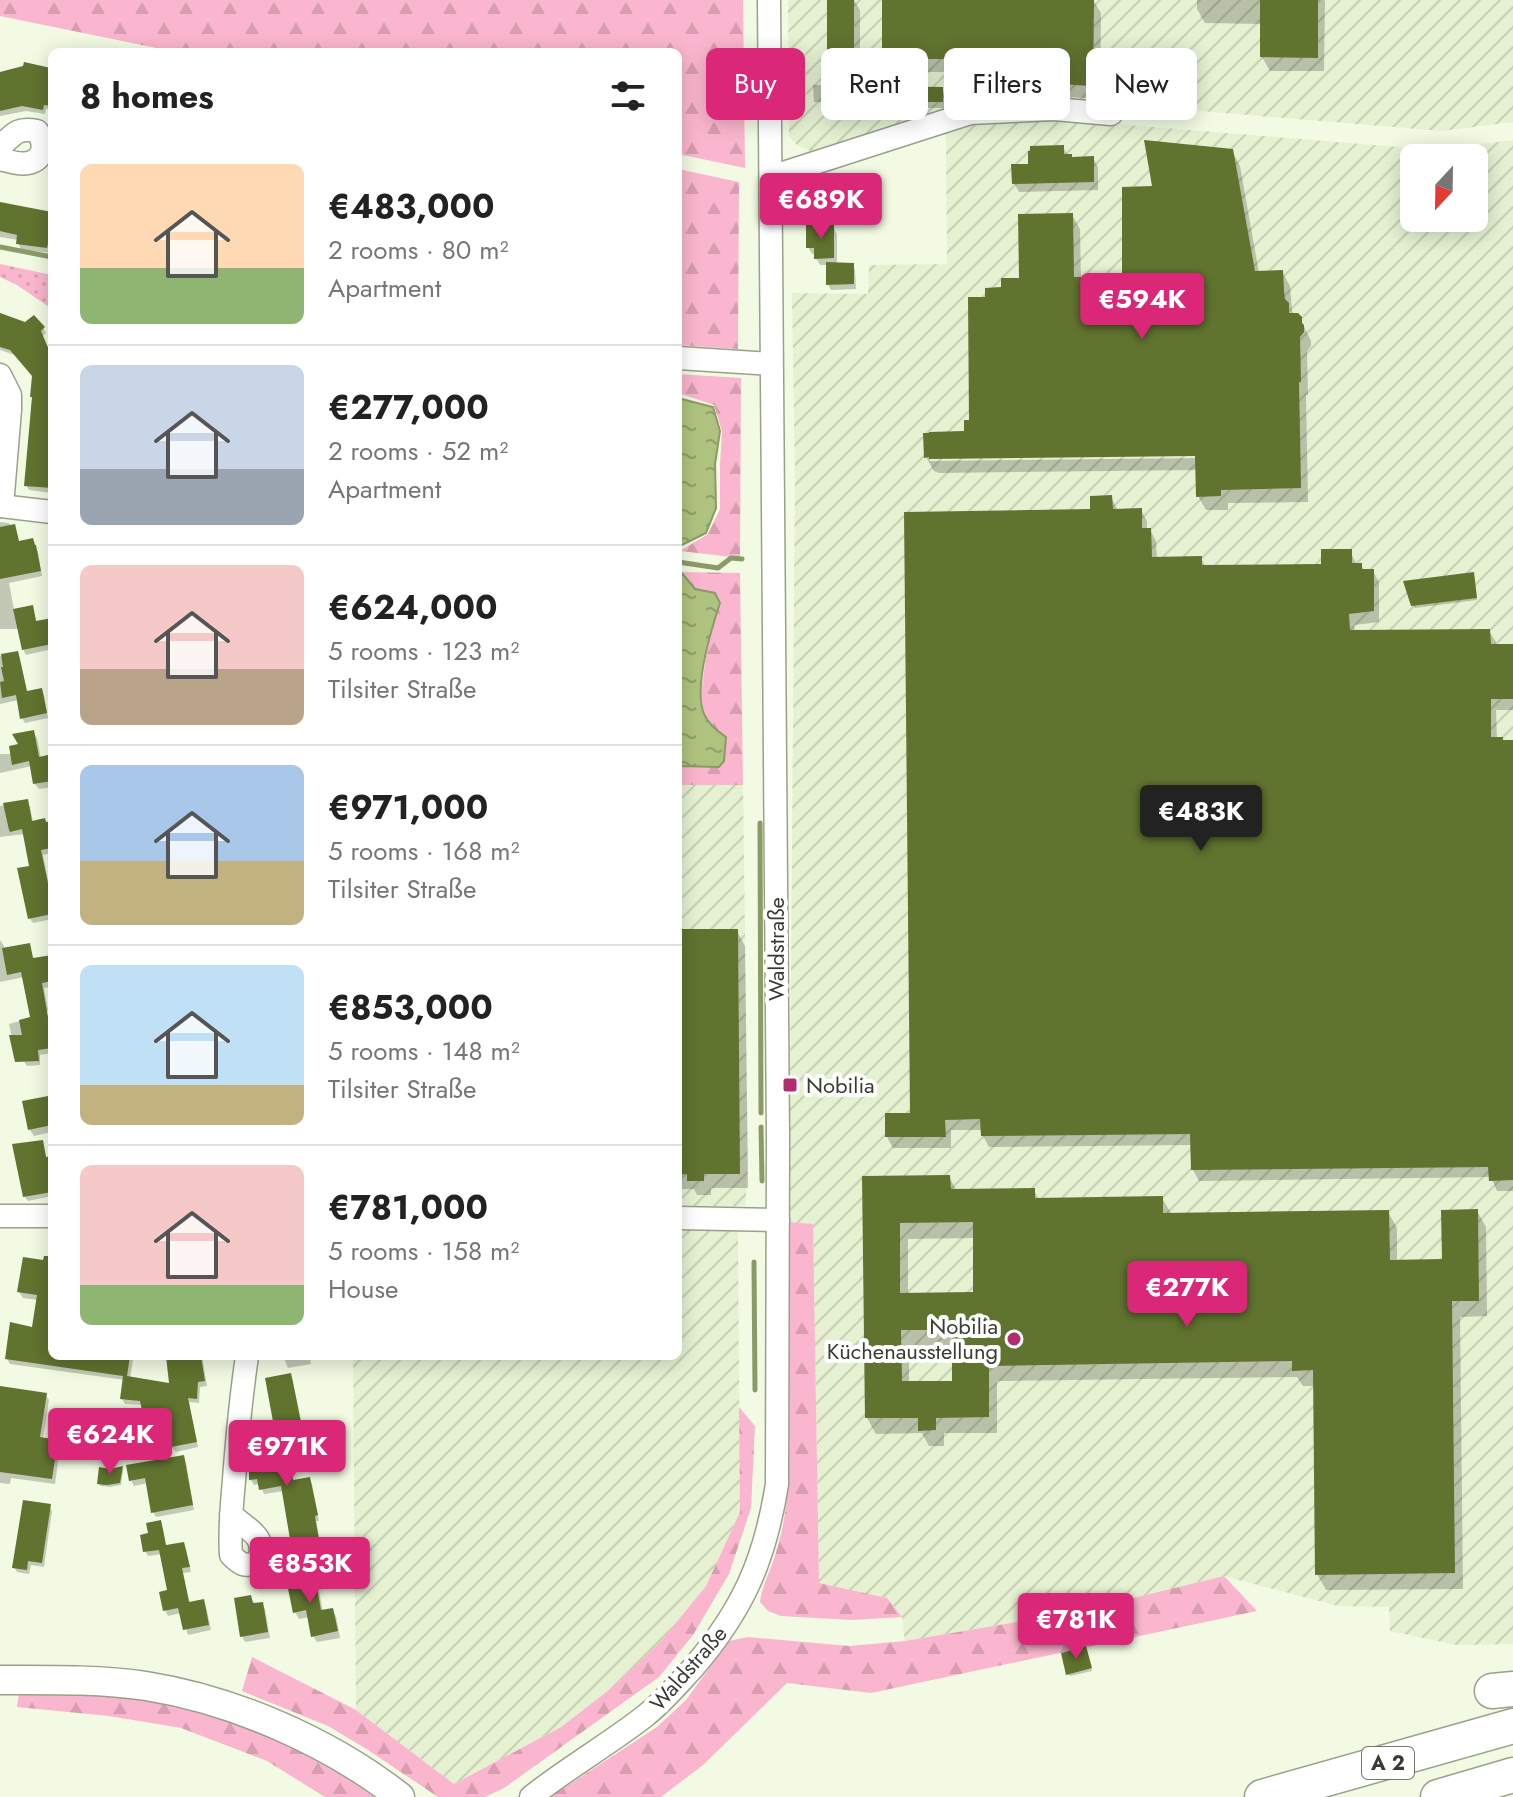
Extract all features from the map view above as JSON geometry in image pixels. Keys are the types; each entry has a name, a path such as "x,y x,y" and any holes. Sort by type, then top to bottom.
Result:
{"highway":[{"name":"A 2","path":"1262,1797 1513,1726"},
{"name":"A 2","path":"1438,1797 1513,1775"}],"main road":[{"path":"0,1680 118,1683 191,1696 243,1712 318,1744 400,1797"}],"street":[{"name":"Waldstraße","path":"531,1797 646,1715 711,1647 734,1614 761,1556 777,1484 778,1220 769,0"},
{"path":"771,177 970,113 1054,109 1086,112"},
{"path":"0,147 17,130 28,129 37,131 43,138 44,147 35,161 26,164 0,159"},
{"path":"682,358 771,364"},
{"path":"0,375 10,395 1,506 48,512"},
{"path":"0,1216 48,1216"},
{"path":"682,1218 778,1220"},
{"path":"231,1514 238,1416 246,1360"}],"shaded area":[{"path":"788,0 1513,0 1513,122 1441,131 1197,111 1197,48 1086,48 1086,101 1070,100 1070,48 944,48 944,111 928,116 928,48 821,48 821,120 916,120 812,152 797,145 789,136 789,120 805,120 805,48 788,48"},
{"path":"1067,120 1400,147 1400,232 1488,232 1488,144 1482,144 1513,140 1513,1644 1457,1645 1390,1631 1389,1607 1338,1606 1224,1576 1080,1611 905,1641 902,1617 887,1598 819,1584 813,1224 789,1222 795,476 792,293 868,294 869,265 947,264 946,133 973,124"},
{"path":"682,785 743,785 748,1165 745,1206 682,1207"},
{"path":"682,1230 738,1230 740,1512 706,1586 661,1641 609,1690 561,1727 454,1784 356,1710 353,1360 682,1360"}],"green space":[{"path":"0,0 743,0 744,48 706,48 706,120 744,120 745,168 682,155 682,48 156,48 0,16"},
{"path":"682,170 739,182 738,349 682,345"},
{"path":"0,264 48,274 48,306 17,285 0,277"},
{"path":"682,374 741,378 740,558 682,551 708,534 720,509 722,431 714,405 682,394"},
{"path":"682,572 740,573 743,785 682,785 682,766 719,767 714,729 704,714 701,693 708,641 720,603 715,593 695,589"},
{"path":"789,1222 813,1224 819,1583 887,1598 902,1617 852,1620 781,1616 768,1611 760,1602 782,1530 788,1483"},
{"path":"739,1407 755,1426 751,1508 729,1574 693,1635 659,1677 504,1788 485,1797 438,1797 328,1726 242,1691 252,1657 356,1710 454,1784 561,1727 609,1690 661,1641 706,1586 740,1512"},
{"path":"1224,1576 1257,1611 871,1693 787,1683 703,1765 661,1797 550,1797 657,1727 686,1700 729,1641 748,1637 849,1646 905,1641 1080,1611"},
{"path":"19,1693 127,1698 203,1713 264,1734 293,1748 321,1762 374,1797 325,1797 267,1761 181,1728 109,1716 17,1707"}],"water":[{"path":"682,399 713,407 720,431 715,464 716,508 706,533 682,545"},
{"path":"682,573 695,589 715,593 720,603 704,658 701,689 706,718 726,737 724,761 719,767 682,766"}],"building":[{"path":"827,0 854,0 854,48 827,48"},
{"path":"882,0 1094,0 1093,48 1086,48 1086,86 1070,85 1070,48 944,48 944,59 928,59 928,48 882,48"},
{"path":"1260,0 1318,0 1318,58 1260,57"},
{"path":"24,62 48,67 48,106 44,105 43,110 22,106 0,111 0,72 23,66"},
{"path":"928,87 943,87 943,102 928,102"},
{"path":"1144,140 1233,149 1255,271 1283,270 1289,313 1298,313 1304,325 1300,337 1299,382 1301,488 1221,490 1221,496 1196,497 1195,456 924,458 923,433 964,431 964,420 969,420 968,297 985,297 985,288 1001,287 1001,278 1019,278 1018,214 1073,213 1074,277 1097,277 1097,285 1122,285 1122,187 1152,186"},
{"path":"1064,145 1064,154 1072,154 1072,157 1094,156 1094,182 1012,184 1011,164 1028,164 1030,146"},
{"path":"0,202 48,211 47,248 16,244 17,235 0,231"},
{"path":"806,225 834,225 834,258 814,259 814,248 806,248"},
{"path":"826,262 854,263 854,284 826,285"},
{"path":"0,313 25,322 34,315 45,327 41,331 48,348 48,488 24,486 32,376 10,350 0,347"},
{"path":"1112,495 1113,509 1142,508 1142,528 1151,528 1152,557 1202,556 1202,565 1321,564 1321,549 1352,549 1352,563 1362,563 1362,569 1374,569 1374,611 1349,614 1350,630 1490,629 1491,644 1513,644 1513,699 1491,699 1491,737 1513,740 1513,1180 1489,1181 1488,1167 1191,1170 1190,1134 981,1136 980,1119 945,1120 946,1137 885,1137 885,1113 910,1113 904,512 1090,509 1090,496"},
{"path":"15,524 19,541 33,538 41,571 0,579 0,527"},
{"path":"1474,572 1477,598 1411,606 1403,581"},
{"path":"33,605 36,621 48,619 48,645 22,650 13,609"},
{"path":"18,651 27,691 42,688 47,713 20,719 16,695 2,698 1,654"},
{"path":"34,730 39,757 48,755 48,782 33,784 29,761 12,765 9,746 18,744 12,734"},
{"path":"28,799 32,821 45,818 48,822 48,849 41,850 48,883 48,915 28,919 17,868 29,866 22,829 10,832 3,803"},
{"path":"682,929 738,929 740,1174 704,1174 704,1181 687,1181 687,1174 682,1175"},
{"path":"30,943 33,958 48,956 48,982 42,983 48,1017 48,1049 38,1050 39,1061 15,1062 9,1035 22,1035 19,1020 30,1017 21,972 7,975 2,948"},
{"path":"48,1096 48,1126 28,1130 22,1101"},
{"path":"43,1140 48,1157 48,1193 23,1197 12,1144"},
{"path":"950,1175 951,1189 1035,1188 1035,1198 1163,1196 1163,1213 1389,1210 1390,1260 1442,1259 1441,1210 1478,1209 1479,1301 1452,1301 1455,1573 1315,1575 1313,1370 1292,1371 1292,1361 989,1366 989,1417 936,1418 936,1430 918,1431 918,1418 865,1418 862,1176","holes":["973,1222 973,1292 900,1293 900,1223","901,1330 952,1330 952,1381 902,1381"]},
{"path":"44,1256 48,1256 48,1360 129,1360 127,1376 169,1383 166,1360 202,1360 205,1381 198,1382 197,1399 188,1398 197,1442 171,1447 166,1425 146,1429 140,1401 120,1399 123,1376 5,1359 10,1322 32,1327 37,1295 17,1292 23,1257 43,1260"},
{"path":"291,1373 301,1422 274,1427 265,1378"},
{"path":"0,1386 47,1393 40,1437 58,1440 52,1479 0,1472"},
{"path":"284,1435 293,1480 310,1477 318,1515 315,1516 319,1540 291,1545 281,1486 259,1490 257,1479 249,1480 249,1462 260,1460 256,1440"},
{"path":"184,1455 193,1505 151,1513 145,1478 129,1481 126,1465"},
{"path":"123,1466 120,1483 97,1484 99,1467 110,1469"},
{"path":"23,1500 51,1504 42,1563 28,1561 27,1570 12,1568"},
{"path":"161,1520 166,1545 184,1542 190,1567 182,1568 189,1602 204,1599 209,1625 183,1630 178,1608 163,1611 159,1592 167,1590 159,1550 143,1552 140,1535 148,1533 146,1523"},
{"path":"303,1570 306,1585 316,1583 321,1610 333,1608 338,1631 311,1637 306,1610 293,1613 285,1574"},
{"path":"251,1595 253,1603 263,1602 268,1632 240,1637 234,1598"},
{"path":"1086,1646 1092,1668 1066,1675 1061,1653"}],"waterway":[{"path":"0,247 48,256"},
{"path":"682,563 718,568 731,558 742,559"},
{"path":"760,823 761,1113"},
{"path":"761,1127 762,1181"},
{"path":"754,1262 755,1390"}],"place":[{"name":"Nobilia","path":"790,1085"},
{"name":"Nobilia Küchenausstellung","path":"1014,1339"}]}
